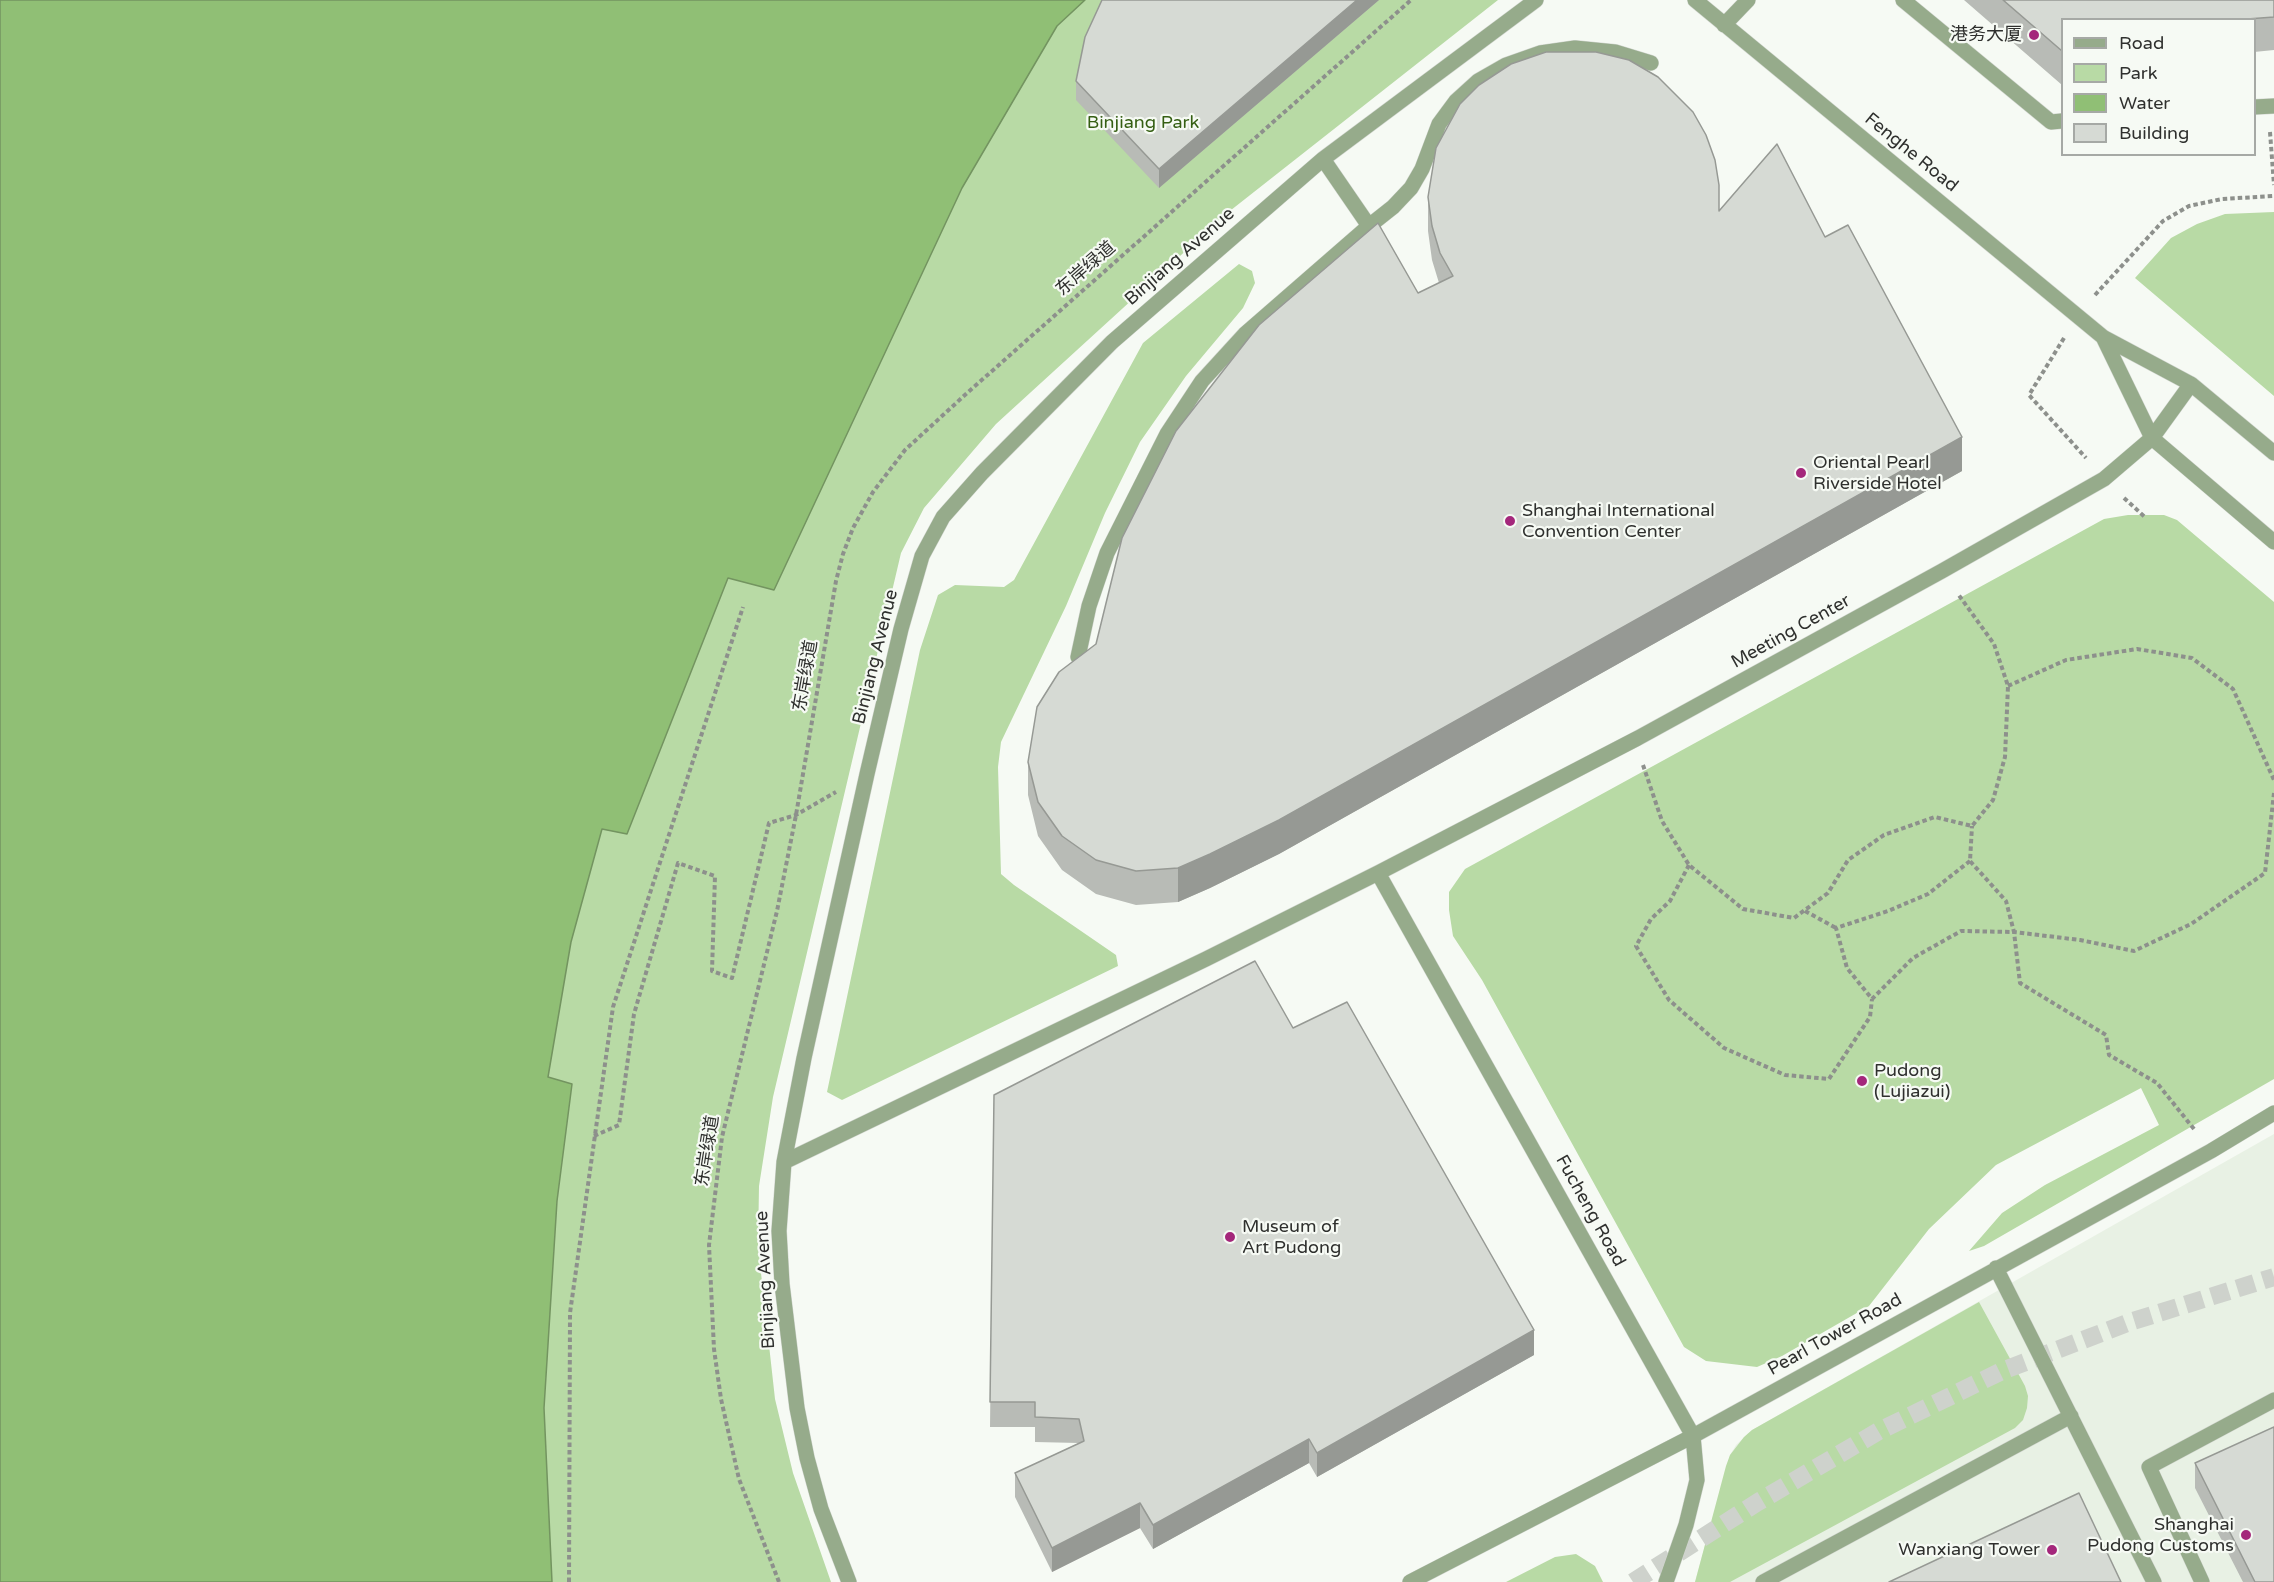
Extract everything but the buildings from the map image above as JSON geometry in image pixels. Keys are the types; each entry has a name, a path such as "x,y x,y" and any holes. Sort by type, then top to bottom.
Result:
{"street":[{"name":"Binjiang Avenue","path":"849,1582 821,1509 807,1458 797,1407 782,1284 780,1242 784,1162 804,1058 867,774 901,629 922,556 943,517 982,473 1112,342 1323,159 1536,0"},
{"name":"Fenghe Road","path":"1695,0 2103,337 2191,384 2274,453"},
{"path":"1724,25 1748,0"},
{"path":"1903,0 2051,122 2061,121"},
{"path":"1078,657 1089,606 1107,553 1135,493 1167,434 1202,381 1245,334 1393,207 1411,188 1422,169 1439,124 1456,101 1478,81 1506,65 1540,53 1575,48 1615,52 1651,63"},
{"path":"1323,159 1369,226"},
{"name":"Fenghe Road","path":"2103,337 2151,438 2274,542"},
{"name":"Meeting Center","path":"784,1162 1206,959 1378,873 1638,738 1942,570 2104,479 2151,438 2191,384"},
{"name":"Fucheng Road","path":"1378,873 1694,1436 1697,1480 1686,1525 1666,1582"},
{"name":"Pearl Tower Road","path":"1410,1582 1694,1436 2211,1151 2274,1113"},
{"path":"1996,1268 2154,1582"},
{"path":"2202,1582 2149,1467 2274,1400"},
{"path":"1763,1582 2071,1416"}],"path":[{"name":"东岸绿道","path":"779,1582 739,1479 721,1399 714,1349 709,1245 722,1137 777,911 796,815 836,581 853,528 873,492 905,450 1411,0"},
{"path":"2266,106 2274,185"},
{"path":"2146,518 2104,479 2030,395 2078,315 2163,221 2189,206 2222,199 2274,196"},
{"path":"1942,570 1994,644 2008,686 2005,757 1993,800 1972,826 1970,861 2006,901 2014,932 2020,983 2106,1035 2109,1055 2157,1083 2211,1151"},
{"path":"569,1582 570,1313 613,1007 743,607"},
{"path":"2008,686 2066,660 2137,648 2192,658 2233,689 2274,780"},
{"path":"1638,738 1638,749 1662,821 1689,865 1743,909 1794,918 1828,893 1848,860 1884,835 1935,817 1972,826"},
{"path":"594,1136 619,1125 634,1014 678,863 715,876 712,971 732,978 769,823 796,815 867,774"},
{"path":"1689,865 1671,901 1651,919 1636,946 1669,1000 1724,1048 1785,1075 1829,1079 1870,1017 1872,999 1914,958 1961,931 2014,932 2080,940 2134,951 2192,924 2265,873 2274,793"},
{"path":"1805,911 1836,928 1888,911 1928,894 1970,861"},
{"path":"1836,928 1846,968 1872,999"}],"shaded area":[{"path":"2274,1134 2274,1582 1695,1582 1730,1455 1736,1445 1752,1430"}],"green space":[{"name":"Binjiang Park","path":"1085,0 1498,0 1226,214 996,424 924,508 901,553 773,1097 759,1186 758,1246 775,1399 793,1473 831,1582 552,1582 544,1408 557,1201 572,1084 548,1077 571,942 602,829 627,834 728,578 774,589 962,188 1057,26"},
{"path":"2274,212 2274,396 2135,278 2171,238 2197,224 2225,214"},
{"path":"1239,264 1252,271 1255,283 1243,308 1186,376 1140,442 1105,513 1066,606 1001,742 998,767 1001,874 1116,955 1118,966 842,1100 827,1092 920,650 938,595 955,585 1004,587 1014,580 1143,343"},
{"path":"2128,515 2164,515 2177,520 2274,602 2274,1079 1984,1246 1969,1251 2002,1213 2045,1185 2159,1125 2141,1088 1996,1165 1929,1229 1869,1306 1782,1356 1757,1367 1706,1361 1684,1347 1482,980 1453,936 1449,892 1465,869 2104,519"},
{"path":"1979,1302 2025,1386 2028,1396 2023,1420 2015,1428 1730,1582 1695,1582 1726,1466 1730,1455 1744,1437 1752,1430"},
{"path":"1576,1554 1595,1566 1603,1582 1506,1582 1555,1557"}],"water":[{"path":"0,0 1085,0 1057,26 962,188 774,590 728,578 627,834 602,829 571,942 548,1077 572,1084 557,1201 544,1408 552,1582 0,1582"}],"tunnel":[{"path":"1633,1582 1758,1502 1879,1431 2002,1371 2130,1322 2274,1277"}],"place":[{"name":"港务大厦","path":"2034,35"},
{"name":"Oriental Pearl Riverside Hotel","path":"1801,473"},
{"name":"Shanghai International Convention Center","path":"1510,521"},
{"name":"Pudong (Lujiazui)","path":"1862,1081"},
{"name":"Museum of Art Pudong","path":"1230,1237"},
{"name":"Shanghai Pudong Customs","path":"2246,1535"},
{"name":"Wanxiang Tower","path":"2052,1550"}]}
